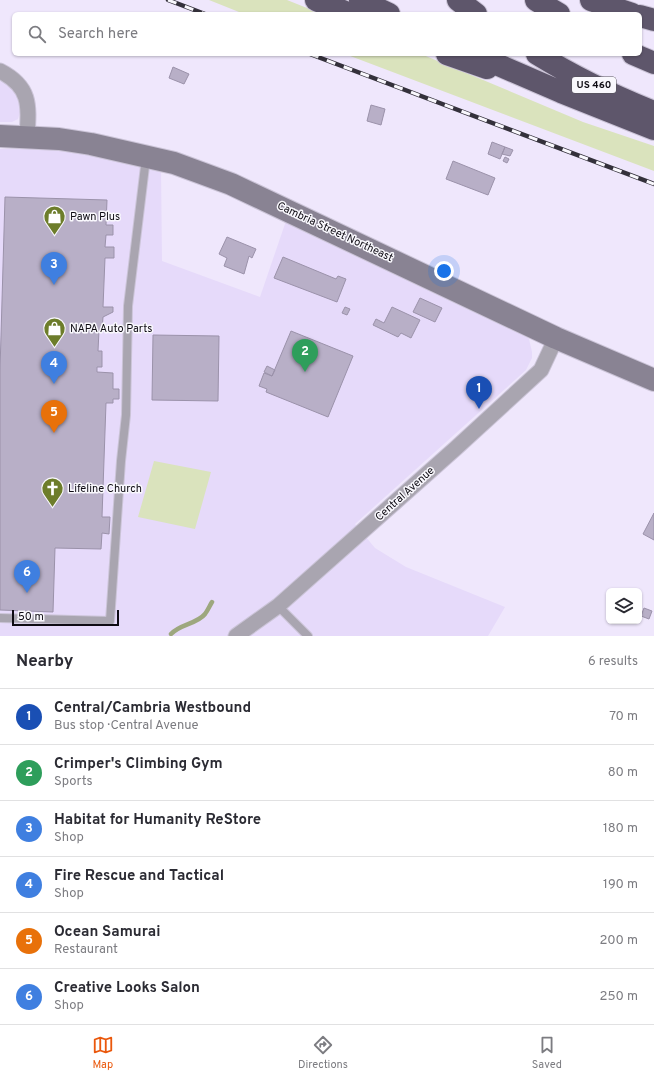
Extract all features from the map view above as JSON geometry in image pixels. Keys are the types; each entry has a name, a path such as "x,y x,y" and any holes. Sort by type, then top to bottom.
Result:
{"highway":[{"path":"316,0 345,12"},
{"path":"360,0 385,12"},
{"path":"458,0 473,12"},
{"path":"536,0 556,12"},
{"path":"591,0 626,12"},
{"path":"642,17 654,20"},
{"path":"453,56 561,92"},
{"path":"478,56 561,92 654,129"},
{"name":"US 460","path":"540,56 571,74 654,112"},
{"path":"638,56 654,63"}],"main road":[{"name":"Cambria Street Northeast","path":"0,136 27,137 91,144 146,155 231,184 556,338 654,380"}],"street":[{"path":"0,71 23,88 28,110 27,137"},
{"name":"Central Avenue","path":"236,636 278,606 456,448 541,370 556,338"}],"lane":[{"path":"0,618 110,621 121,461 126,415 128,306 146,155"},
{"path":"278,606 308,636"}],"shaded area":[{"path":"0,79 14,89 18,95 20,112 18,119 12,122 0,122"},
{"path":"32,148 73,151 161,168 162,261 260,297 287,218 526,335 529,339 532,358 526,370 355,524 375,548 406,567 505,607 488,636 0,636 0,149"}],"green space":[{"path":"209,0 287,0 317,12 239,12"},
{"path":"350,56 426,56 583,122 654,146 654,171"},
{"path":"154,461 211,472 195,529 138,517"}],"building":[{"path":"173,67 189,74 184,84 169,78"},
{"path":"371,105 385,109 381,125 367,121"},
{"path":"492,142 505,147 500,159 488,154"},
{"path":"505,147 513,150 510,156 502,154"},
{"path":"505,157 509,159 507,163 503,161"},
{"path":"453,161 495,178 488,195 446,179"},
{"path":"5,197 107,200 106,225 113,225 113,235 106,235 105,247 114,247 114,258 105,258 103,307 113,307 113,312 103,317 102,330 99,330 98,351 102,351 102,367 97,367 97,372 113,373 113,389 119,389 119,399 113,399 113,403 106,403 102,517 110,517 109,534 102,533 101,549 55,548 53,612 0,610 0,370"},
{"path":"227,237 256,249 252,258 249,256 244,274 224,266 227,258 219,254"},
{"path":"283,257 336,279 338,276 346,279 337,302 274,278"},
{"path":"420,298 442,308 435,322 413,312"},
{"path":"345,307 350,309 347,315 342,313"},
{"path":"392,307 420,320 411,338 401,333 398,337 373,325 376,319 384,323"},
{"path":"291,331 353,356 328,417 266,392 267,389 259,386 264,373 272,376"},
{"path":"153,335 219,336 218,401 152,400"},
{"path":"267,366 275,370 272,376 264,372"},
{"path":"654,513 654,540 643,534"},
{"path":"644,608 652,611 649,619 642,616"}],"waterway":[{"path":"171,634 179,628 202,617 212,602"}],"railway":[{"path":"168,0 200,12"},
{"path":"315,56 654,184"}],"place":[{"name":"Pawn Plus","path":"54,236"},
{"name":"Habitat for Humanity ReStore","path":"54,285"},
{"name":"NAPA Auto Parts","path":"55,348"},
{"name":"Crimper's Climbing Gym","path":"305,372"},
{"name":"Fire Rescue and Tactical","path":"54,384"},
{"name":"Central/Cambria Westbound","path":"479,409"},
{"name":"Ocean Samurai","path":"54,433"},
{"name":"Lifeline Church","path":"52,508"},
{"name":"Creative Looks Salon","path":"27,593"}]}
